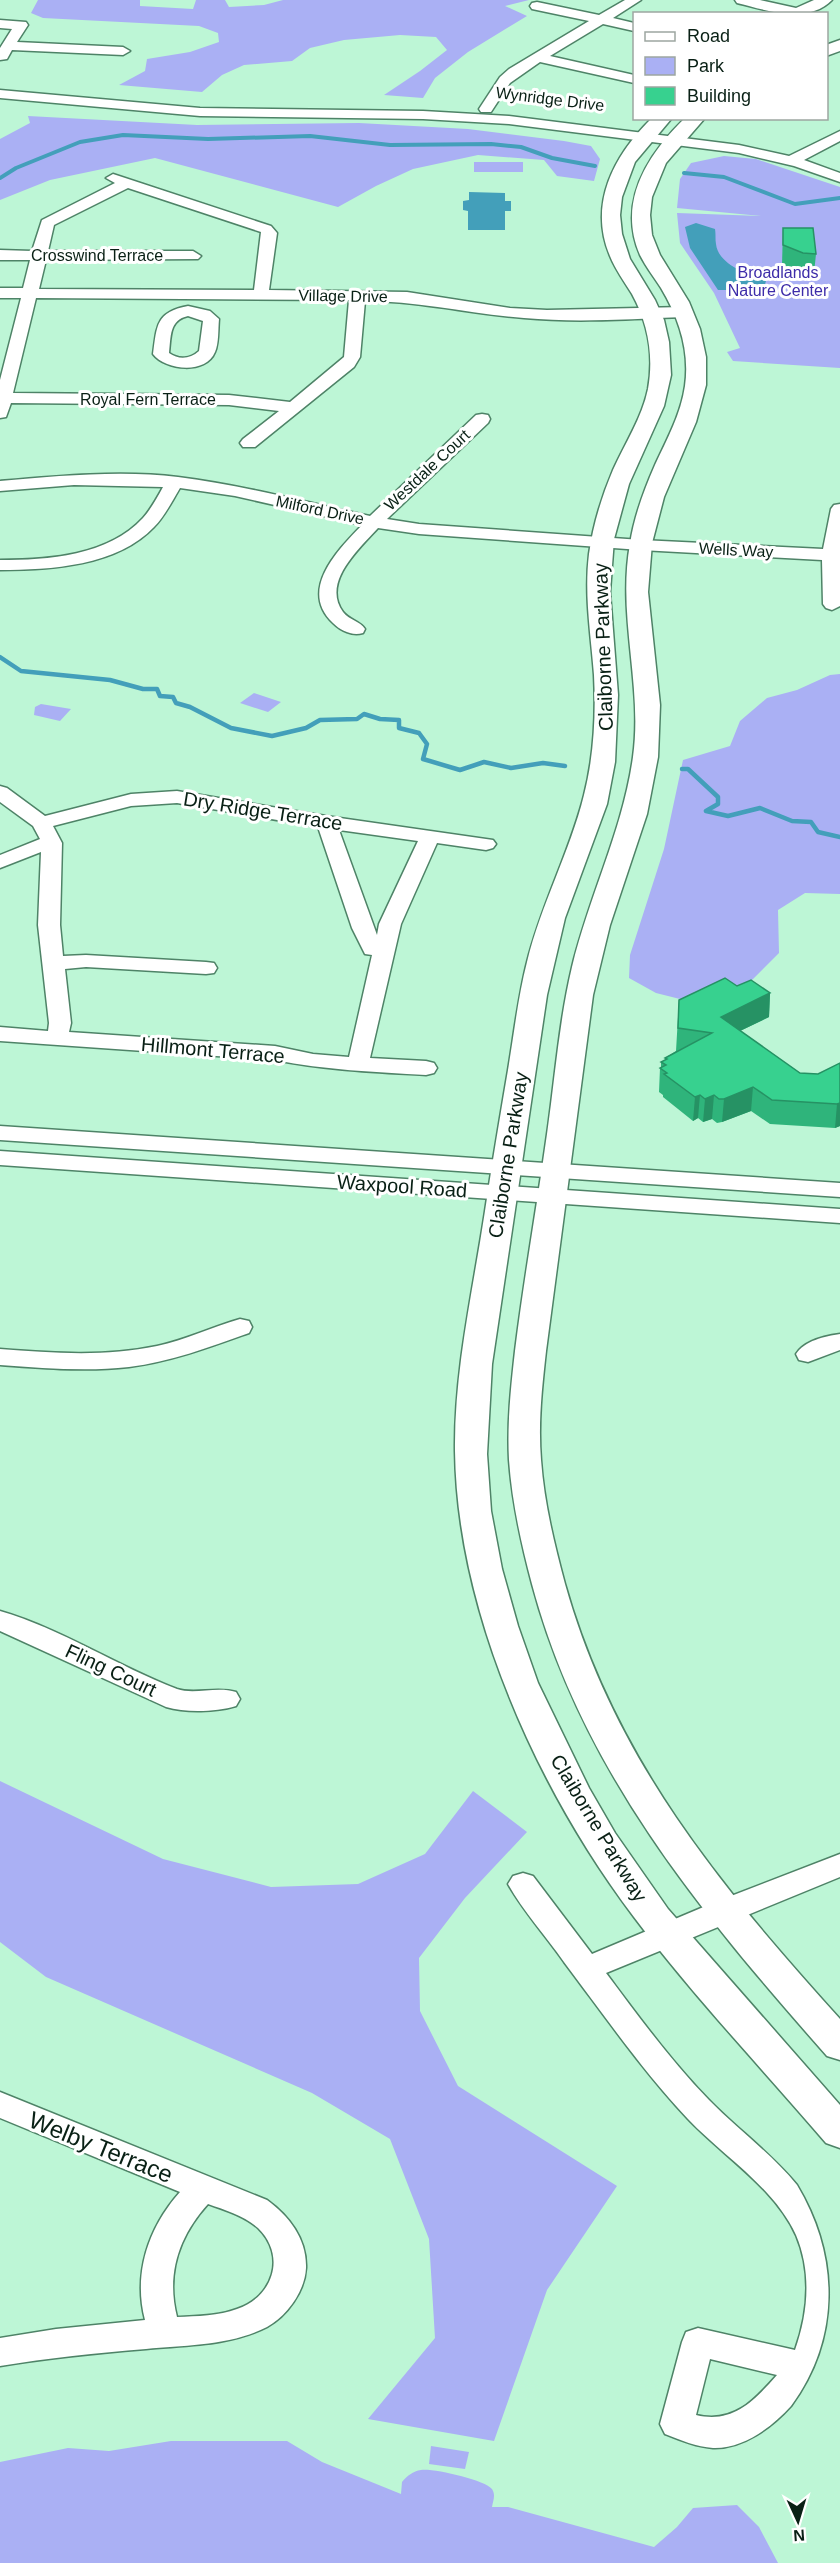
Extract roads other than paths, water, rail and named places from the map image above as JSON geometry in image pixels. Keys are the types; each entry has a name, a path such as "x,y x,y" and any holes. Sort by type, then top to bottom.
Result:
{"main road":[{"name":"Claiborne Parkway","path":"691,120 645,135 620,170 612,193 609,221 616,250 651,313 661,356 660,382 654,408 623,471 602,542 598,586 599,623 606,682 606,744 594,807 557,904 540,962 503,1180 476,1365 472,1415 473,1492 495,1604 511,1655 545,1737 581,1807 605,1846 668,1934 840,2132"},
{"name":"Claiborne Parkway","path":"668,129 648,178 640,209 641,225 651,257 684,312 695,345 694,395 681,434 650,505 641,545 637,597 648,696 649,730 630,830 600,914 583,978 529,1364 525,1414 525,1458 540,1555 555,1611 570,1653 602,1727 652,1816 723,1911 840,2045"}],"street":[{"path":"486,109 505,80 514,72 634,0"},
{"path":"742,0 791,12"},
{"path":"797,12 825,0"},
{"path":"537,6 633,27"},
{"path":"0,24 21,25 0,59"},
{"path":"9,46 123,51"},
{"path":"538,58 633,79"},
{"name":"Wynridge Drive","path":"0,84 208,103 396,105 486,109 574,119 645,135"},
{"name":"Wynridge Drive","path":"0,94 200,112 475,118 645,135"},
{"path":"668,129 791,161 840,178"},
{"path":"791,161 840,135"},
{"path":"110,177 266,229 269,233 261,295"},
{"path":"2,406 45,226 51,219 127,183"},
{"name":"Crosswind Terrace","path":"0,255 193,256"},
{"name":"Village Drive","path":"0,293 426,298 501,311 548,316 684,312"},
{"path":"249,443 348,363 352,357 357,296"},
{"path":"177,399 182,362"},
{"name":"Royal Fern Terrace","path":"2,406 177,399 248,400 292,407"},
{"name":"Westdale Court","path":"356,629 343,624 335,617 329,590 338,562 393,501 482,419"},
{"name":"Milford Drive","path":"0,486 74,480 175,482 235,491 374,522 452,532 641,545"},
{"path":"0,564 57,561 96,553 115,545 142,529 152,519 175,482"},
{"path":"832,604 831,555 840,509"},
{"name":"Wells Way","path":"641,545 831,555"},
{"name":"Dry Ridge Terrace","path":"41,823 109,804 169,797 200,799 326,822 486,844"},
{"path":"4,799 41,823 52,843 50,925 60,1023 57,1038"},
{"path":"326,822 363,928 373,949 384,952"},
{"path":"358,1064 390,924 430,836"},
{"path":"0,862 38,846 52,843"},
{"path":"54,963 86,961 206,969"},
{"name":"Hillmont Terrace","path":"0,1034 275,1053 312,1061 426,1068"},
{"name":"Waxpool Road","path":"0,1132 554,1184 840,1216"},
{"name":"Waxpool Road","path":"0,1158 503,1180"},
{"name":"Waxpool Road","path":"554,1184 840,1190"},
{"path":"0,1357 70,1362 129,1359 200,1342 240,1328"},
{"path":"808,1354 831,1343 840,1342"},
{"name":"Fling Court","path":"0,1620 44,1638 176,1700 226,1699"},
{"path":"587,1969 723,1911 840,1865"},
{"path":"523,1884 658,2063 704,2115 783,2191 802,2217 817,2248 824,2288 824,2309 817,2340 804,2367"},
{"name":"Welby Terrace","path":"0,2104 256,2210 274,2223 284,2235 291,2259 290,2274 285,2288 275,2301 250,2320 225,2327 56,2343 0,2352"},
{"name":"Welby Terrace","path":"165,2333 156,2294 160,2255 176,2219 203,2188"}],"waterway":[{"path":"0,178 16,168 80,142 123,135 208,139 310,136 390,145 491,144 521,147 552,158 595,166"},
{"path":"684,173 724,177 795,204 840,198"},
{"path":"0,657 21,671 110,680 143,689 157,689 160,696 173,697 176,703 190,707 231,728 272,736 306,728 320,720 357,719 364,714 380,719 399,720 399,728 419,733 427,744 423,759 460,770 484,762 511,768 543,763 565,766"},
{"path":"682,769 688,769 718,797 718,804 706,811 728,816 760,808 792,821 811,822 818,832 840,837"}],"park label":[{"name":"Broadlands Nature Center","path":"778,281"}]}
